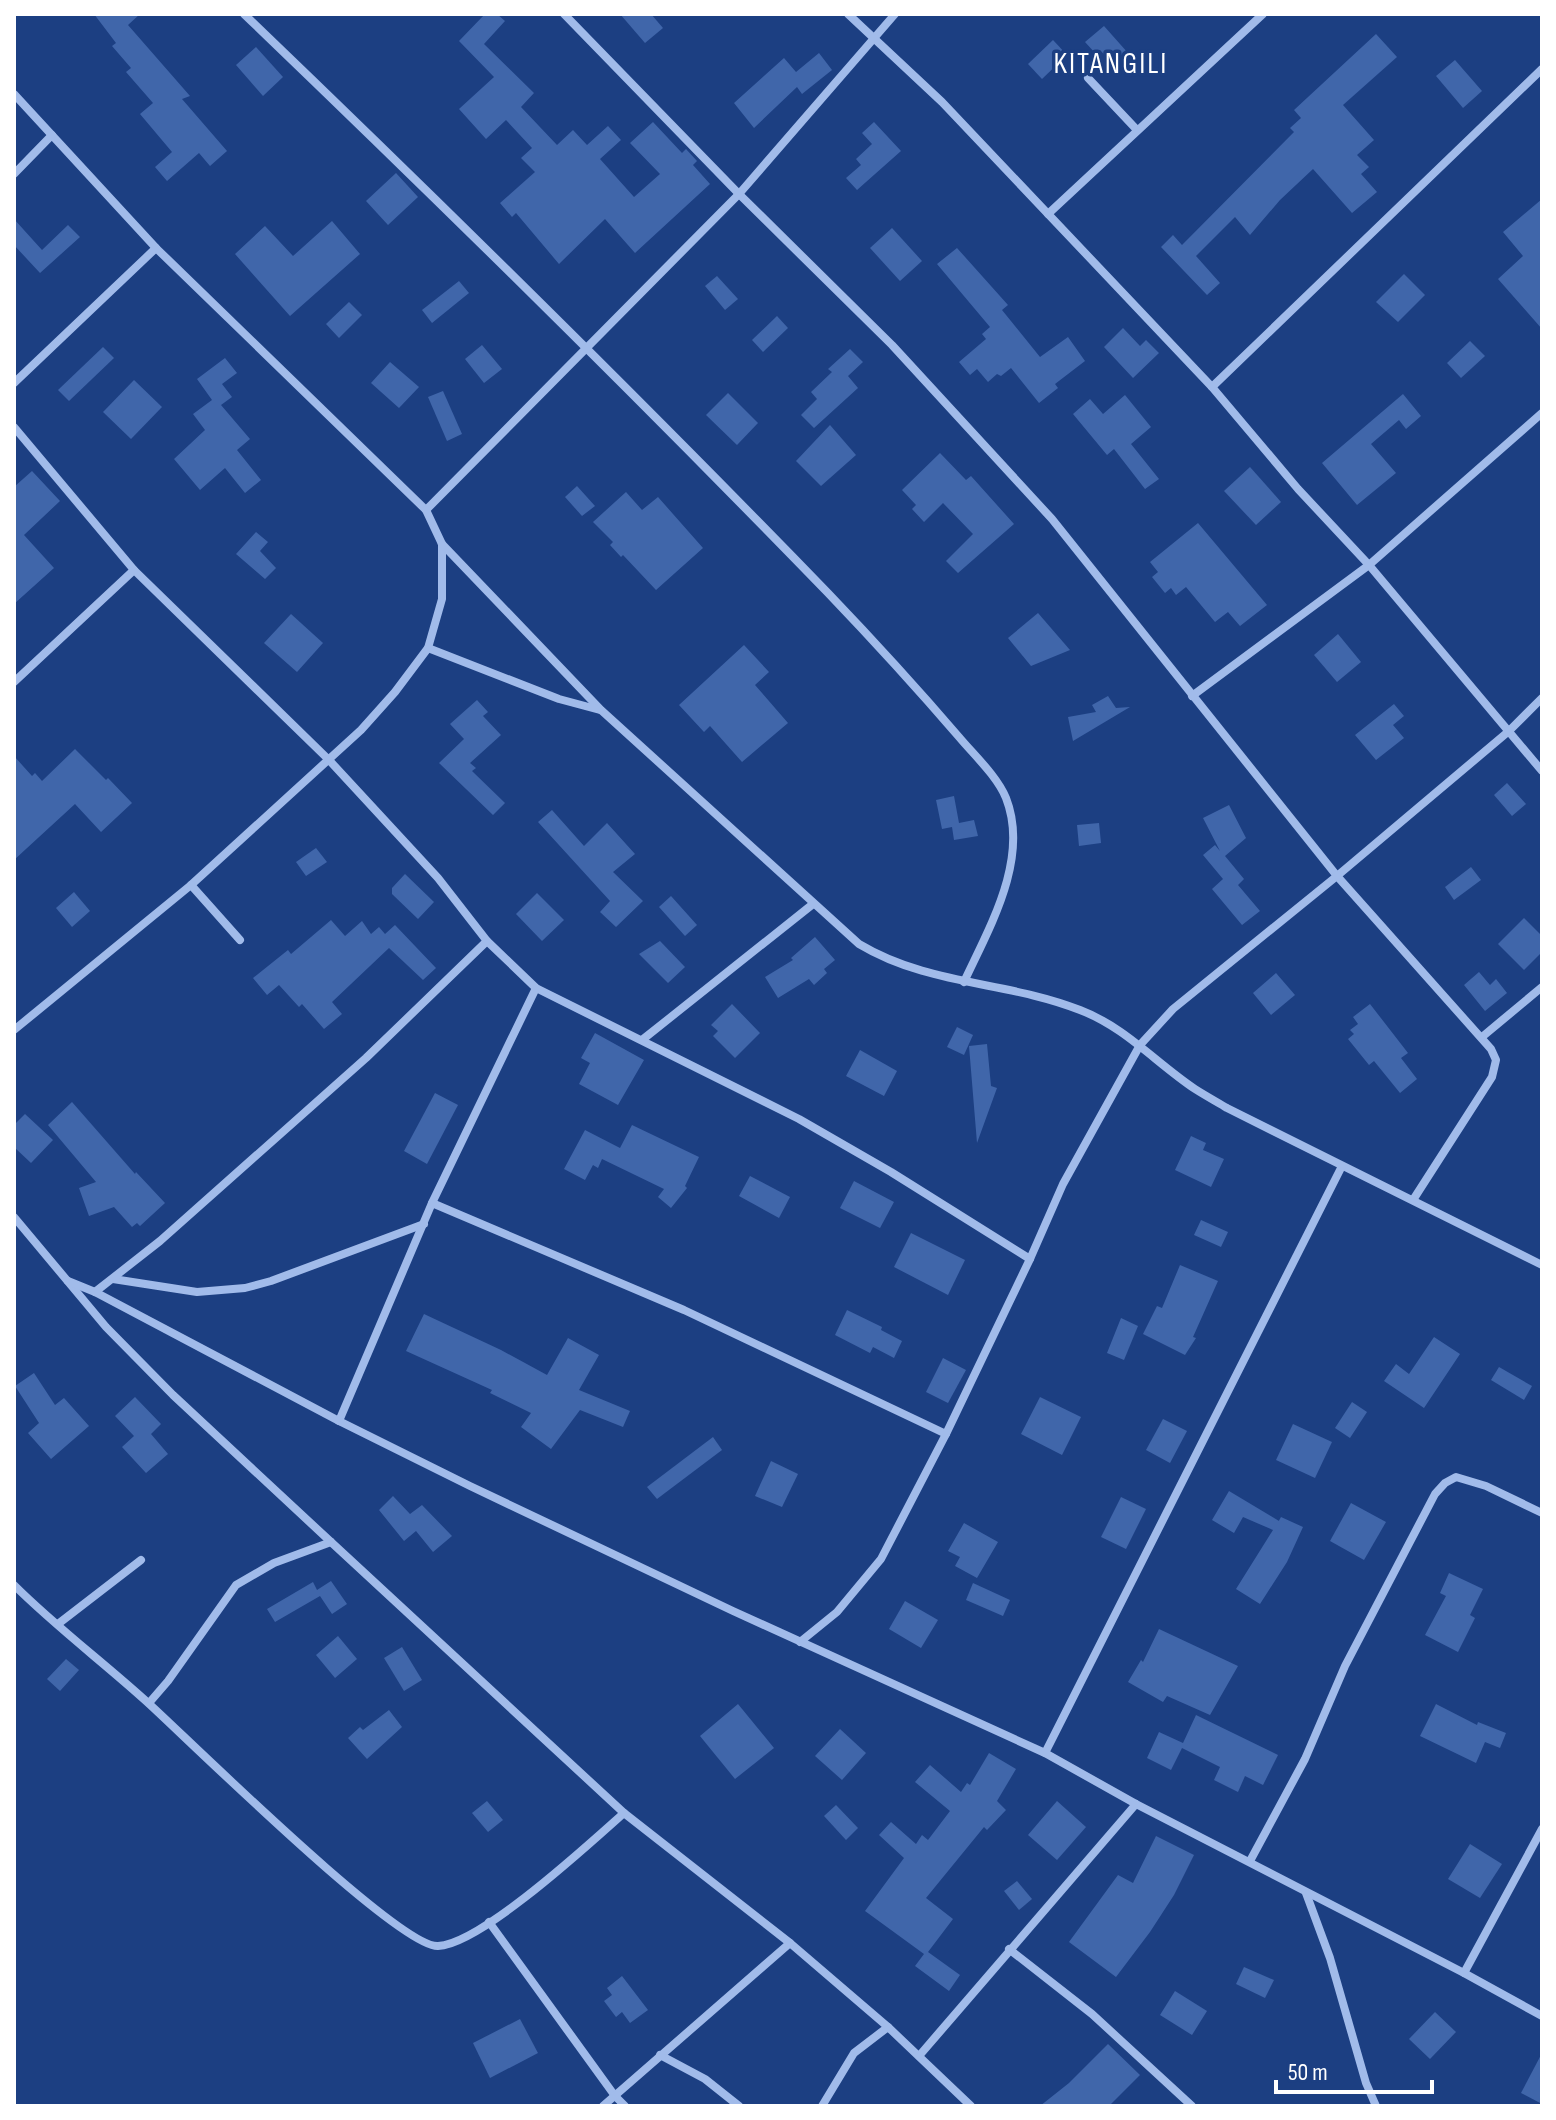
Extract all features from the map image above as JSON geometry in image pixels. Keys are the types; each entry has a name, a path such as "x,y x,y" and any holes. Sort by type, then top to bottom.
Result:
{"street":[{"path":"244,14 586,347 897,665 978,759 1005,796 1014,844 990,927 964,982"},
{"path":"564,14 892,345 1052,519 1337,876 1491,1049 1496,1060 1492,1077 1413,1200"},
{"path":"848,14 872,40 942,102 1212,387 1298,489 1369,565 1542,771"},
{"path":"426,510 739,194 895,14"},
{"path":"1048,214 1263,14"},
{"path":"1212,387 1542,69"},
{"path":"1088,78 1137,130"},
{"path":"14,94 156,248 426,510 442,544 601,710 859,944 885,959 919,972 1041,997 1081,1010 1112,1025 1195,1089 1542,1265"},
{"path":"14,174 52,135"},
{"path":"14,383 156,248"},
{"path":"1192,696 1369,565 1542,413"},
{"path":"14,427 134,570 329,760 438,878 487,941 536,988 799,1119 1030,1259"},
{"path":"14,1030 191,885 370,721 428,648 442,599 442,544"},
{"path":"14,682 134,570"},
{"path":"428,648 547,694 601,710"},
{"path":"800,1642 837,1612 881,1559 946,1434 1063,1184 1140,1045 1173,1009 1337,876 1509,731 1542,698"},
{"path":"191,885 240,940"},
{"path":"642,1040 813,904"},
{"path":"95,1292 160,1241 366,1058 487,941"},
{"path":"1482,1037 1542,987"},
{"path":"339,1421 432,1203 536,988"},
{"path":"1045,1753 1342,1166"},
{"path":"432,1203 684,1310 946,1434"},
{"path":"14,1217 106,1327 173,1395 331,1542 624,1813 790,1943 888,2027 971,2106"},
{"path":"113,1279 197,1292 245,1288 424,1224"},
{"path":"68,1281 95,1292 339,1421 470,1486 800,1642 1045,1753 1136,1804 1542,2016"},
{"path":"1250,1861 1305,1759 1345,1666 1435,1494 1456,1477 1486,1486 1542,1513"},
{"path":"149,1703 236,1585 274,1563 331,1542"},
{"path":"58,1624 141,1560"},
{"path":"16,1590 149,1703 285,1831 420,1942 435,1947 450,1945 489,1922 550,1877 624,1813"},
{"path":"919,2056 1136,1804"},
{"path":"1464,1973 1542,1829"},
{"path":"1305,1892 1330,1958 1366,2083 1376,2106"},
{"path":"489,1922 625,2106"},
{"path":"603,2106 790,1943"},
{"path":"1009,1949 1092,2014 1192,2106"},
{"path":"822,2106 854,2053 888,2027"},
{"path":"660,2055 705,2079 739,2106"}],"building":[{"path":"94,14 140,14 128,25 190,96 182,99 227,151 210,166 199,153 167,181 155,167 172,152 140,114 153,103 126,72 131,68 112,46 116,43"},
{"path":"485,14 497,14 505,21 484,44 534,93 521,107 557,145 573,130 587,145 608,126 621,140 600,159 634,197 660,174 630,143 653,122 682,153 686,149 697,161 693,165 710,184 635,253 605,219 559,264 516,213 512,217 500,203 535,172 521,158 532,148 506,120 486,139 459,109 494,77 459,41"},
{"path":"620,14 651,14 663,28 645,43"},
{"path":"1104,26 1128,53 1114,65 1100,50 1096,54 1085,42"},
{"path":"1376,34 1397,57 1343,105 1374,140 1357,155 1369,167 1361,174 1377,192 1352,213 1313,169 1280,200 1250,235 1235,217 1196,256 1220,283 1207,295 1161,247 1173,235 1182,245 1294,132 1290,128 1301,118 1294,110"},
{"path":"1053,40 1067,55 1042,79 1028,64"},
{"path":"256,47 283,77 263,96 236,65"},
{"path":"819,53 832,70 802,94 797,87 754,128 734,103 784,58 796,72"},
{"path":"1455,60 1482,91 1463,108 1436,76"},
{"path":"874,122 901,151 857,190 846,178 861,165 856,159 872,144 862,133"},
{"path":"396,173 418,197 388,225 366,201"},
{"path":"1542,199 1542,329 1498,279 1523,256 1503,232"},
{"path":"14,219 42,250 68,225 80,237 40,273 14,245"},
{"path":"332,221 360,254 290,316 235,254 265,226 293,256"},
{"path":"892,228 922,261 900,281 870,248"},
{"path":"957,248 1008,305 1002,310 1040,357 1068,337 1085,361 1055,384 1058,388 1039,403 1011,368 988,382 977,369 970,375 959,362 986,339 982,334 990,327 937,264"},
{"path":"1404,274 1425,295 1398,322 1376,302"},
{"path":"717,276 738,299 725,310 705,286"},
{"path":"459,281 469,293 432,323 422,310"},
{"path":"349,302 362,315 339,338 326,324"},
{"path":"777,316 788,328 763,352 752,340"},
{"path":"1123,328 1140,346 1146,340 1159,353 1133,378 1104,347"},
{"path":"1470,341 1485,356 1461,378 1447,363"},
{"path":"482,345 502,369 484,383 465,359"},
{"path":"103,347 114,358 69,401 58,390"},
{"path":"850,349 863,362 848,376 858,388 814,428 801,415 817,399 811,392 832,372 828,369"},
{"path":"225,358 237,373 222,384 232,397 221,405 250,439 237,450 261,480 245,493 225,468 200,490 174,459 205,430 193,414 212,400 197,379"},
{"path":"390,362 419,387 399,408 371,383"},
{"path":"134,380 162,407 131,439 103,412"},
{"path":"443,391 462,434 447,441 428,397"},
{"path":"728,393 758,423 737,445 706,415"},
{"path":"1403,394 1421,416 1406,429 1399,420 1371,444 1396,473 1357,505 1322,463"},
{"path":"1125,395 1151,427 1131,444 1159,479 1145,489 1114,449 1107,455 1073,414 1090,399 1103,414"},
{"path":"830,425 856,455 821,486 796,461"},
{"path":"940,453 966,480 971,476 1014,524 958,573 946,561 973,534 943,503 924,522 912,509 916,505 902,490"},
{"path":"1250,467 1281,502 1256,525 1224,491"},
{"path":"32,471 60,501 24,535 54,568 14,604 14,487"},
{"path":"577,486 595,506 582,516 565,497"},
{"path":"626,492 642,510 658,497 703,548 656,590 623,555 621,557 610,545 613,542 593,522"},
{"path":"1198,523 1267,605 1240,626 1228,612 1215,622 1186,587 1176,595 1171,588 1165,593 1152,577 1158,572 1150,562"},
{"path":"256,532 268,542 260,551 276,568 265,579 236,554"},
{"path":"1038,613 1070,650 1031,666 1008,638"},
{"path":"291,614 323,643 297,672 264,643"},
{"path":"1338,634 1361,662 1337,682 1314,655"},
{"path":"744,645 769,672 755,685 788,723 742,762 710,726 704,732 679,705"},
{"path":"1108,696 1116,708 1130,707 1073,741 1068,717 1096,712 1092,705"},
{"path":"477,700 488,712 483,716 501,735 470,763 476,768 472,771 505,803 493,815 439,763 464,739 450,724"},
{"path":"1394,704 1404,716 1393,725 1404,738 1376,760 1355,735"},
{"path":"75,749 132,803 101,832 75,804 14,860 14,756 32,776 35,773 42,781"},
{"path":"1507,783 1526,804 1512,816 1494,795"},
{"path":"954,796 959,823 974,820 978,836 954,840 952,827 942,829 936,800"},
{"path":"1229,805 1246,838 1225,856 1244,879 1238,885 1260,911 1242,925 1212,889 1223,879 1203,855 1215,845 1220,851 1203,818"},
{"path":"552,810 584,846 607,823 635,854 613,872 643,901 616,927 600,912 610,901 538,822"},
{"path":"1099,823 1101,843 1079,846 1077,825"},
{"path":"316,848 327,862 306,876 296,862"},
{"path":"1471,867 1481,880 1454,900 1445,887"},
{"path":"405,874 434,902 418,919 392,894 392,888"},
{"path":"74,892 90,911 72,927 56,908"},
{"path":"537,893 564,920 542,941 516,914"},
{"path":"671,896 697,925 685,936 659,907"},
{"path":"1524,918 1542,936 1542,952 1524,970 1498,944"},
{"path":"331,920 345,936 362,921 371,934 379,927 385,934 395,925 436,968 423,980 389,948 332,1002 342,1014 324,1029 302,1004 299,1007 279,985 267,995 253,978 288,950 291,954"},
{"path":"815,937 835,960 824,969 827,973 814,985 809,979 778,998 765,977 793,960 791,958"},
{"path":"660,941 685,967 668,983 639,954"},
{"path":"1479,972 1490,985 1496,979 1507,993 1485,1011 1464,985"},
{"path":"1276,973 1295,995 1271,1015 1253,993"},
{"path":"732,1004 760,1033 735,1058 713,1036 718,1031 711,1025"},
{"path":"1370,1004 1408,1053 1401,1058 1417,1079 1400,1093 1374,1061 1369,1065 1348,1039 1354,1034 1350,1030 1358,1024 1353,1017"},
{"path":"957,1027 973,1035 964,1055 947,1047"},
{"path":"595,1033 644,1060 618,1105 579,1084 590,1063 581,1058"},
{"path":"987,1044 991,1086 997,1088 977,1143 969,1046"},
{"path":"860,1050 897,1071 884,1096 846,1076"},
{"path":"435,1093 458,1105 427,1164 404,1151"},
{"path":"72,1102 135,1174 165,1203 140,1226 137,1223 132,1227 114,1207 89,1216 79,1188 96,1182 48,1125"},
{"path":"25,1114 53,1140 31,1163 14,1147 14,1125"},
{"path":"632,1125 699,1157 685,1186 687,1188 671,1208 658,1197 664,1189 602,1159 598,1168 593,1165 585,1180 564,1169 585,1130 620,1148"},
{"path":"1191,1136 1206,1143 1203,1150 1224,1159 1211,1187 1175,1170"},
{"path":"750,1176 790,1197 779,1218 739,1196"},
{"path":"854,1181 894,1202 880,1228 840,1208"},
{"path":"1201,1220 1228,1232 1221,1247 1194,1235"},
{"path":"911,1233 965,1260 948,1295 894,1267"},
{"path":"1180,1265 1218,1281 1193,1337 1196,1338 1185,1355 1143,1334 1157,1306 1162,1308"},
{"path":"847,1310 902,1341 894,1358 873,1347 870,1353 835,1335"},
{"path":"424,1314 547,1375 568,1338 599,1355 579,1390 630,1411 623,1427 580,1410 551,1449 521,1427 531,1413 490,1393 492,1390 406,1351"},
{"path":"1121,1318 1138,1326 1124,1360 1107,1353"},
{"path":"1434,1337 1460,1354 1424,1408 1384,1381 1396,1364 1409,1374"},
{"path":"943,1358 966,1370 948,1403 926,1392"},
{"path":"1499,1367 1532,1386 1524,1400 1491,1380"},
{"path":"34,1373 55,1405 64,1398 89,1426 51,1459 28,1433 39,1423 15,1386"},
{"path":"135,1397 161,1424 151,1434 168,1454 146,1473 122,1447 134,1436 115,1416"},
{"path":"1040,1397 1081,1417 1062,1455 1021,1434"},
{"path":"1352,1402 1367,1412 1350,1438 1335,1428"},
{"path":"1163,1419 1187,1431 1170,1463 1146,1450"},
{"path":"1293,1424 1332,1442 1315,1478 1276,1460"},
{"path":"713,1437 722,1450 657,1499 647,1487"},
{"path":"771,1461 798,1474 782,1507 755,1496"},
{"path":"1229,1491 1279,1521 1281,1517 1303,1527 1287,1562 1260,1604 1236,1589 1273,1530 1243,1517 1234,1533 1212,1520"},
{"path":"393,1496 410,1514 422,1505 452,1536 433,1552 416,1531 404,1541 379,1510"},
{"path":"1121,1497 1146,1509 1126,1549 1101,1537"},
{"path":"1351,1503 1386,1522 1364,1560 1330,1541"},
{"path":"964,1523 998,1542 977,1578 955,1566 960,1557 948,1551"},
{"path":"1449,1573 1483,1589 1470,1615 1475,1618 1458,1652 1425,1635 1446,1596 1440,1593"},
{"path":"331,1581 347,1604 332,1614 320,1596 275,1622 267,1609 313,1582 317,1590"},
{"path":"973,1583 1010,1600 1003,1616 966,1600"},
{"path":"905,1601 938,1620 921,1648 889,1629"},
{"path":"1159,1629 1238,1666 1210,1715 1167,1696 1163,1702 1128,1682 1141,1660 1143,1662"},
{"path":"338,1636 357,1659 335,1678 316,1655"},
{"path":"402,1647 422,1680 404,1691 384,1658"},
{"path":"66,1659 79,1670 60,1691 47,1679"},
{"path":"738,1704 774,1748 735,1779 700,1736"},
{"path":"1436,1704 1477,1725 1478,1722 1506,1733 1500,1748 1485,1742 1476,1763 1420,1736"},
{"path":"389,1710 402,1727 367,1759 348,1738"},
{"path":"1196,1715 1278,1755 1263,1785 1245,1776 1238,1792 1214,1780 1220,1767 1182,1748 1171,1770 1147,1758 1159,1732 1183,1743"},
{"path":"840,1729 866,1753 842,1780 815,1756"},
{"path":"989,1753 1016,1769 997,1801 1006,1810 987,1830 984,1827 926,1898 953,1919 928,1952 960,1975 949,1991 915,1966 924,1954 865,1911 904,1858 879,1835 891,1822 916,1844 922,1835 928,1840 950,1811 915,1782 930,1765 961,1792 967,1783 970,1785"},
{"path":"487,1801 503,1820 488,1832 472,1813"},
{"path":"1057,1801 1086,1827 1057,1860 1028,1835"},
{"path":"836,1805 858,1828 846,1840 824,1816"},
{"path":"1156,1836 1194,1855 1174,1895 1116,1977 1069,1942 1118,1875 1133,1883"},
{"path":"1470,1844 1502,1864 1480,1898 1448,1879"},
{"path":"1017,1881 1032,1899 1019,1910 1004,1891"},
{"path":"1244,1967 1274,1980 1265,1998 1236,1984"},
{"path":"622,1976 648,2010 630,2023 622,2012 616,2017 604,2001 612,1995 607,1988"},
{"path":"1175,1991 1207,2011 1192,2035 1160,2015"},
{"path":"1435,2012 1456,2032 1430,2059 1409,2039"},
{"path":"520,2019 538,2053 490,2078 473,2043"},
{"path":"1108,2044 1140,2075 1109,2106 1040,2106 1069,2083"},
{"path":"1542,2053 1542,2104 1521,2093"}],"district":[{"name":"KITANGILI","path":"1111,63"}]}
